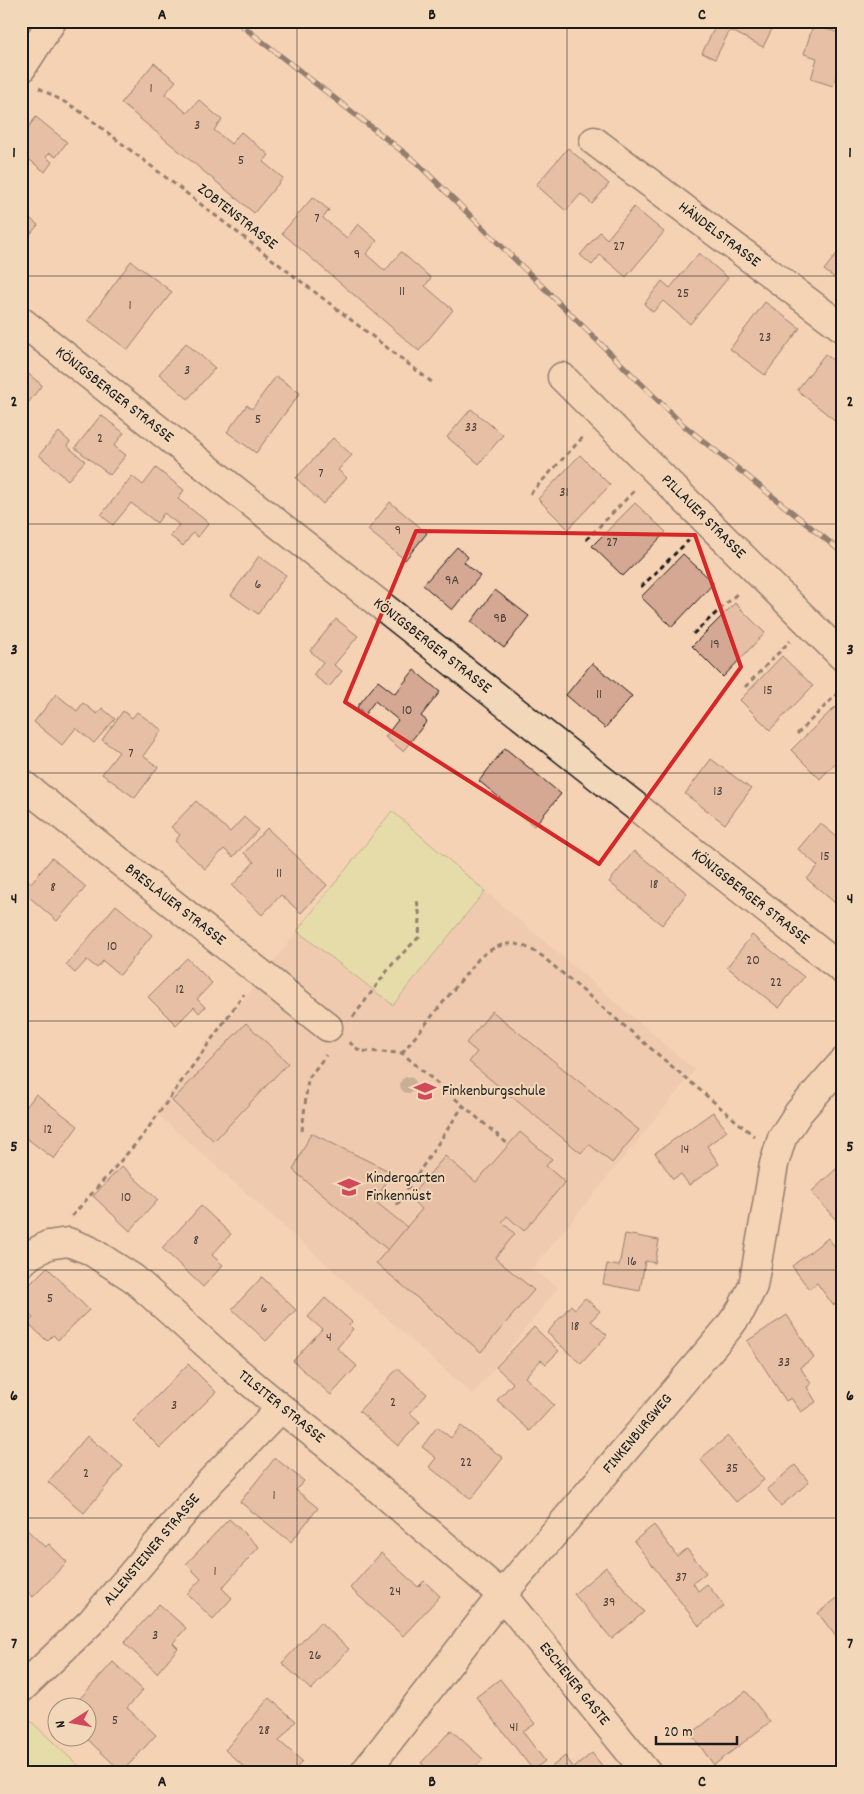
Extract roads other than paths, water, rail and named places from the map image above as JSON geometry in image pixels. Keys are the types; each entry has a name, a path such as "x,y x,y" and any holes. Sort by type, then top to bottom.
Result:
{"street":[{"path":"29,78 52,21"},
{"name":"HÄNDELSTRASSE","path":"594,141 843,328"},
{"name":"KÖNIGSBERGER STRASSE","path":"21,322 843,970"},
{"name":"PILLAUER STRASSE","path":"562,377 843,657"},
{"name":"BRESLAUER STRASSE","path":"21,783 334,1031"},
{"name":"FINKENBURGWEG","path":"364,1773 502,1595 729,1327 741,1310 753,1286 782,1138 799,1112 843,1062"},
{"name":"TILSITER STRASSE","path":"21,1263 30,1255 48,1245 68,1242 89,1250 133,1278 281,1408 325,1443 502,1595"},
{"name":"ALLENSTEINER STRASSE","path":"21,1689 91,1622 209,1483 281,1408"},
{"name":"ESCHENER GASTE","path":"502,1595 647,1773"}],"railway":[{"path":"236,21 416,162 682,424 843,553"}],"place":[{"name":"Finkenburgschule","path":"425,1091"},
{"name":"Kindergarten Finkennüst","path":"349,1187"}]}
